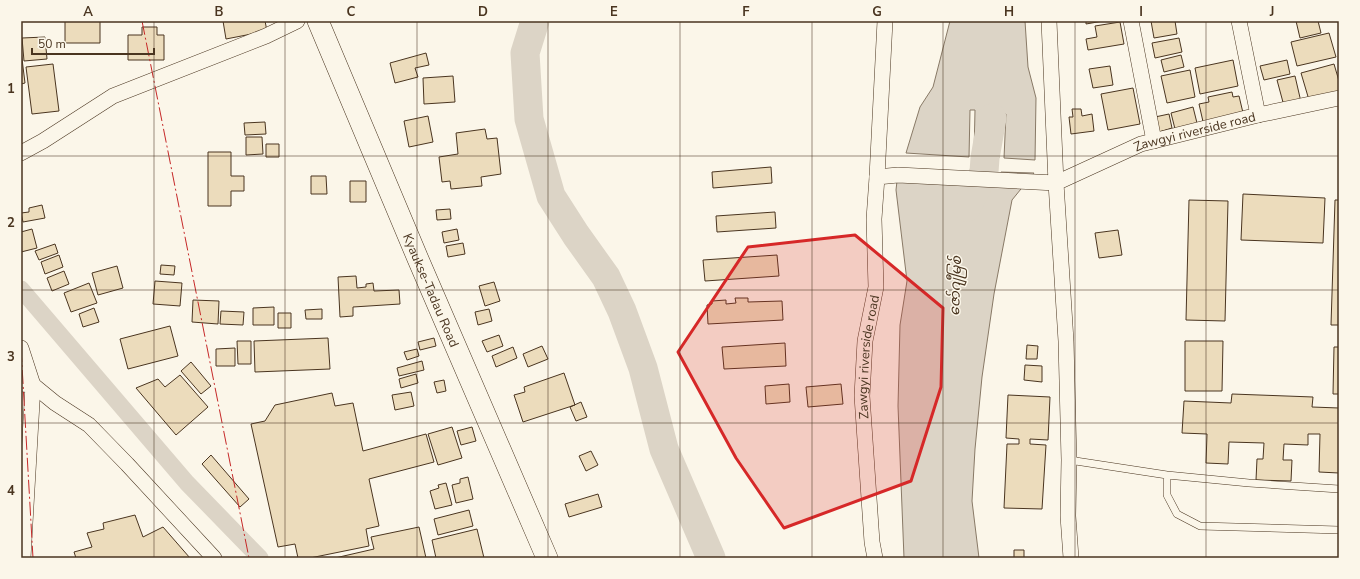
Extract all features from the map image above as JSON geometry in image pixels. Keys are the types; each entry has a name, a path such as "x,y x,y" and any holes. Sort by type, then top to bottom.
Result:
{"main road":[{"name":"Kyaukse-Tadau Road","path":"318,21 421,266 547,558"}],"street":[{"path":"21,153 113,96 266,36 297,21"},
{"name":"Zawgyi riverside road","path":"875,558 872,542 862,396 866,341 876,287 874,219 885,21"},
{"path":"1049,21 1056,183 1066,341 1069,460 1068,516 1071,558"},
{"path":"1131,21 1154,141"},
{"path":"1239,21 1258,115"},
{"name":"Zawgyi riverside road","path":"1056,183 1135,147 1154,141 1258,115 1339,98"},
{"path":"877,177 898,175 1056,183"},
{"path":"21,348 27,384 23,558"},
{"path":"27,384 89,425 214,558"}],"lane":[{"path":"1069,460 1167,475 1249,483 1339,489"},
{"path":"1167,475 1167,495 1177,514 1200,526 1339,530"}],"highlighted area":[{"path":"855,235 943,308 941,387 911,481 784,528 736,458 678,352 748,247"}],"water":[{"path":"950,21 1025,21 1028,67 1036,98 1035,160 1004,158 1006,114 1001,113 999,158 974,157 975,110 970,110 969,157 906,153 920,107 933,87"},
{"path":"971,171 996,172 996,183 1000,183 1001,172 1034,173 1012,200 994,294 982,377 972,501 979,558 904,558 898,406 900,325 907,281 896,190 897,181 971,182"}],"building":[{"path":"65,21 100,21 100,43 65,43"},
{"path":"223,21 265,21 267,31 226,39"},
{"path":"1086,21 1103,21 1086,24"},
{"path":"1151,21 1175,21 1177,34 1154,38"},
{"path":"1296,21 1318,21 1321,33 1300,38"},
{"path":"1120,22 1124,44 1088,50 1086,39 1097,37 1095,26"},
{"path":"142,27 157,27 157,35 164,35 164,60 128,60 128,35 142,35"},
{"path":"1329,33 1336,57 1297,66 1291,42"},
{"path":"45,37 47,59 24,61 22,38"},
{"path":"1179,38 1182,52 1155,58 1152,43"},
{"path":"21,51 25,83 21,84"},
{"path":"426,53 429,65 415,68 418,77 395,83 390,63"},
{"path":"1181,55 1184,67 1164,72 1161,60"},
{"path":"1233,60 1238,86 1200,94 1195,68"},
{"path":"1287,60 1290,74 1264,80 1260,66"},
{"path":"53,64 59,111 32,114 26,67"},
{"path":"1334,64 1339,81 1339,92 1309,100 1301,73"},
{"path":"1110,66 1113,85 1093,88 1089,69"},
{"path":"1190,70 1195,97 1167,103 1161,76"},
{"path":"453,76 455,102 424,104 423,78"},
{"path":"1295,76 1301,102 1284,106 1277,80"},
{"path":"1133,88 1140,124 1108,130 1101,94"},
{"path":"1232,92 1233,97 1239,96 1244,117 1204,126 1199,104 1209,102 1208,97"},
{"path":"1193,107 1198,127 1176,133 1171,113"},
{"path":"1072,109 1081,109 1082,116 1092,114 1094,131 1071,134 1069,117 1073,117"},
{"path":"1169,114 1172,128 1159,132 1155,117"},
{"path":"428,116 433,142 409,147 404,121"},
{"path":"265,122 266,134 245,135 244,123"},
{"path":"485,129 487,139 497,138 501,174 481,177 482,186 451,189 450,181 442,182 439,157 458,154 456,133"},
{"path":"246,137 262,137 263,154 246,155"},
{"path":"266,144 279,144 279,157 266,157"},
{"path":"208,152 231,152 231,176 244,176 244,191 231,191 231,206 208,206"},
{"path":"771,167 772,183 713,188 712,172"},
{"path":"311,176 326,176 327,194 311,194"},
{"path":"350,181 366,181 366,202 350,202"},
{"path":"1243,194 1325,198 1323,243 1241,240"},
{"path":"1189,200 1228,201 1225,321 1186,320"},
{"path":"1335,200 1339,200 1339,325 1331,325"},
{"path":"42,205 45,218 23,222 21,213 29,212 29,208"},
{"path":"450,209 451,219 437,220 436,210"},
{"path":"775,212 776,228 717,232 716,216"},
{"path":"32,229 37,248 21,252 21,232"},
{"path":"457,229 459,240 444,243 442,232"},
{"path":"1118,230 1122,255 1099,258 1095,233"},
{"path":"463,243 465,254 448,257 446,246"},
{"path":"55,244 58,253 39,260 35,251"},
{"path":"59,255 63,267 45,274 41,262"},
{"path":"777,255 779,276 705,281 703,260"},
{"path":"161,265 175,266 174,275 160,274"},
{"path":"117,266 123,288 98,295 92,273"},
{"path":"64,271 69,284 52,291 47,278"},
{"path":"356,276 357,288 366,287 366,284 373,283 374,291 399,290 400,304 353,307 353,316 340,317 338,277"},
{"path":"155,281 182,283 180,306 153,304"},
{"path":"494,282 500,301 485,306 479,286"},
{"path":"89,283 97,303 71,312 64,293"},
{"path":"735,298 748,298 748,302 782,301 783,320 708,324 707,305 712,304 712,301 726,300 726,304 736,303"},
{"path":"193,300 219,301 218,324 192,322"},
{"path":"274,307 274,325 253,325 253,308"},
{"path":"94,308 99,322 83,327 79,314"},
{"path":"322,309 322,319 306,319 305,310"},
{"path":"489,309 492,321 478,325 475,312"},
{"path":"221,311 244,312 243,325 220,324"},
{"path":"278,313 291,313 291,328 278,328"},
{"path":"170,326 178,356 128,369 120,339"},
{"path":"499,335 503,346 487,352 482,341"},
{"path":"328,338 330,369 255,372 254,341"},
{"path":"434,338 436,346 420,350 418,342"},
{"path":"237,341 251,341 251,364 238,364"},
{"path":"1185,341 1223,341 1222,391 1185,391"},
{"path":"785,343 786,366 724,369 722,347"},
{"path":"1027,345 1038,346 1037,359 1026,359"},
{"path":"542,346 548,359 528,367 523,354"},
{"path":"513,347 517,358 496,367 492,356"},
{"path":"1334,347 1339,347 1339,394 1333,394"},
{"path":"235,348 235,366 216,366 216,349"},
{"path":"417,349 419,356 407,360 404,352"},
{"path":"422,361 424,370 399,376 397,368"},
{"path":"191,362 211,386 201,394 181,371"},
{"path":"1025,365 1042,366 1042,382 1024,380"},
{"path":"564,373 575,405 523,422 514,395 525,392 524,387"},
{"path":"416,374 418,383 401,388 399,379"},
{"path":"180,375 208,407 176,435 136,388 158,379 165,387"},
{"path":"444,380 446,391 437,393 434,382"},
{"path":"789,384 790,402 766,404 765,386"},
{"path":"841,384 843,404 808,407 806,387"},
{"path":"411,392 414,406 395,410 392,395"},
{"path":"332,393 335,406 353,403 363,451 426,434 434,462 369,479 379,526 366,529 369,546 310,558 298,558 295,544 278,547 251,424 265,421 275,405"},
{"path":"1232,394 1313,397 1312,407 1339,408 1339,473 1319,472 1320,434 1308,434 1308,445 1284,444 1283,460 1292,460 1291,481 1256,480 1257,459 1263,459 1264,443 1229,442 1228,464 1206,463 1207,434 1182,433 1184,401 1231,403"},
{"path":"1008,395 1050,397 1048,440 1030,439 1030,444 1046,445 1042,509 1004,508 1007,444 1019,444 1019,439 1006,438"},
{"path":"581,402 587,417 576,421 570,407"},
{"path":"452,427 462,458 438,465 428,434"},
{"path":"472,427 476,441 461,445 457,431"},
{"path":"591,451 598,465 586,471 579,456"},
{"path":"211,455 249,499 240,507 202,464"},
{"path":"468,477 473,499 456,503 452,485 460,483 460,479"},
{"path":"446,483 452,505 435,509 430,491 439,488 438,485"},
{"path":"598,494 602,507 569,517 565,504"},
{"path":"469,510 473,526 438,535 434,519"},
{"path":"135,515 143,537 163,527 190,558 76,558 74,552 92,547 87,533 104,529 103,523"},
{"path":"419,527 426,558 335,558 374,549 371,537"},
{"path":"477,529 484,558 436,558 432,540"},
{"path":"1014,550 1024,550 1024,558 1014,558"}],"waterway":[{"path":"535,21 525,53 529,119 551,196 576,235 606,277 622,311 643,368 664,449 711,558"},
{"name":"ဇော်ဂျီမြစ်","path":"967,207 984,172 992,118"},
{"path":"21,289 187,483 260,558"}],"power":[{"path":"142,21 249,558"},
{"path":"21,348 33,558"}]}
